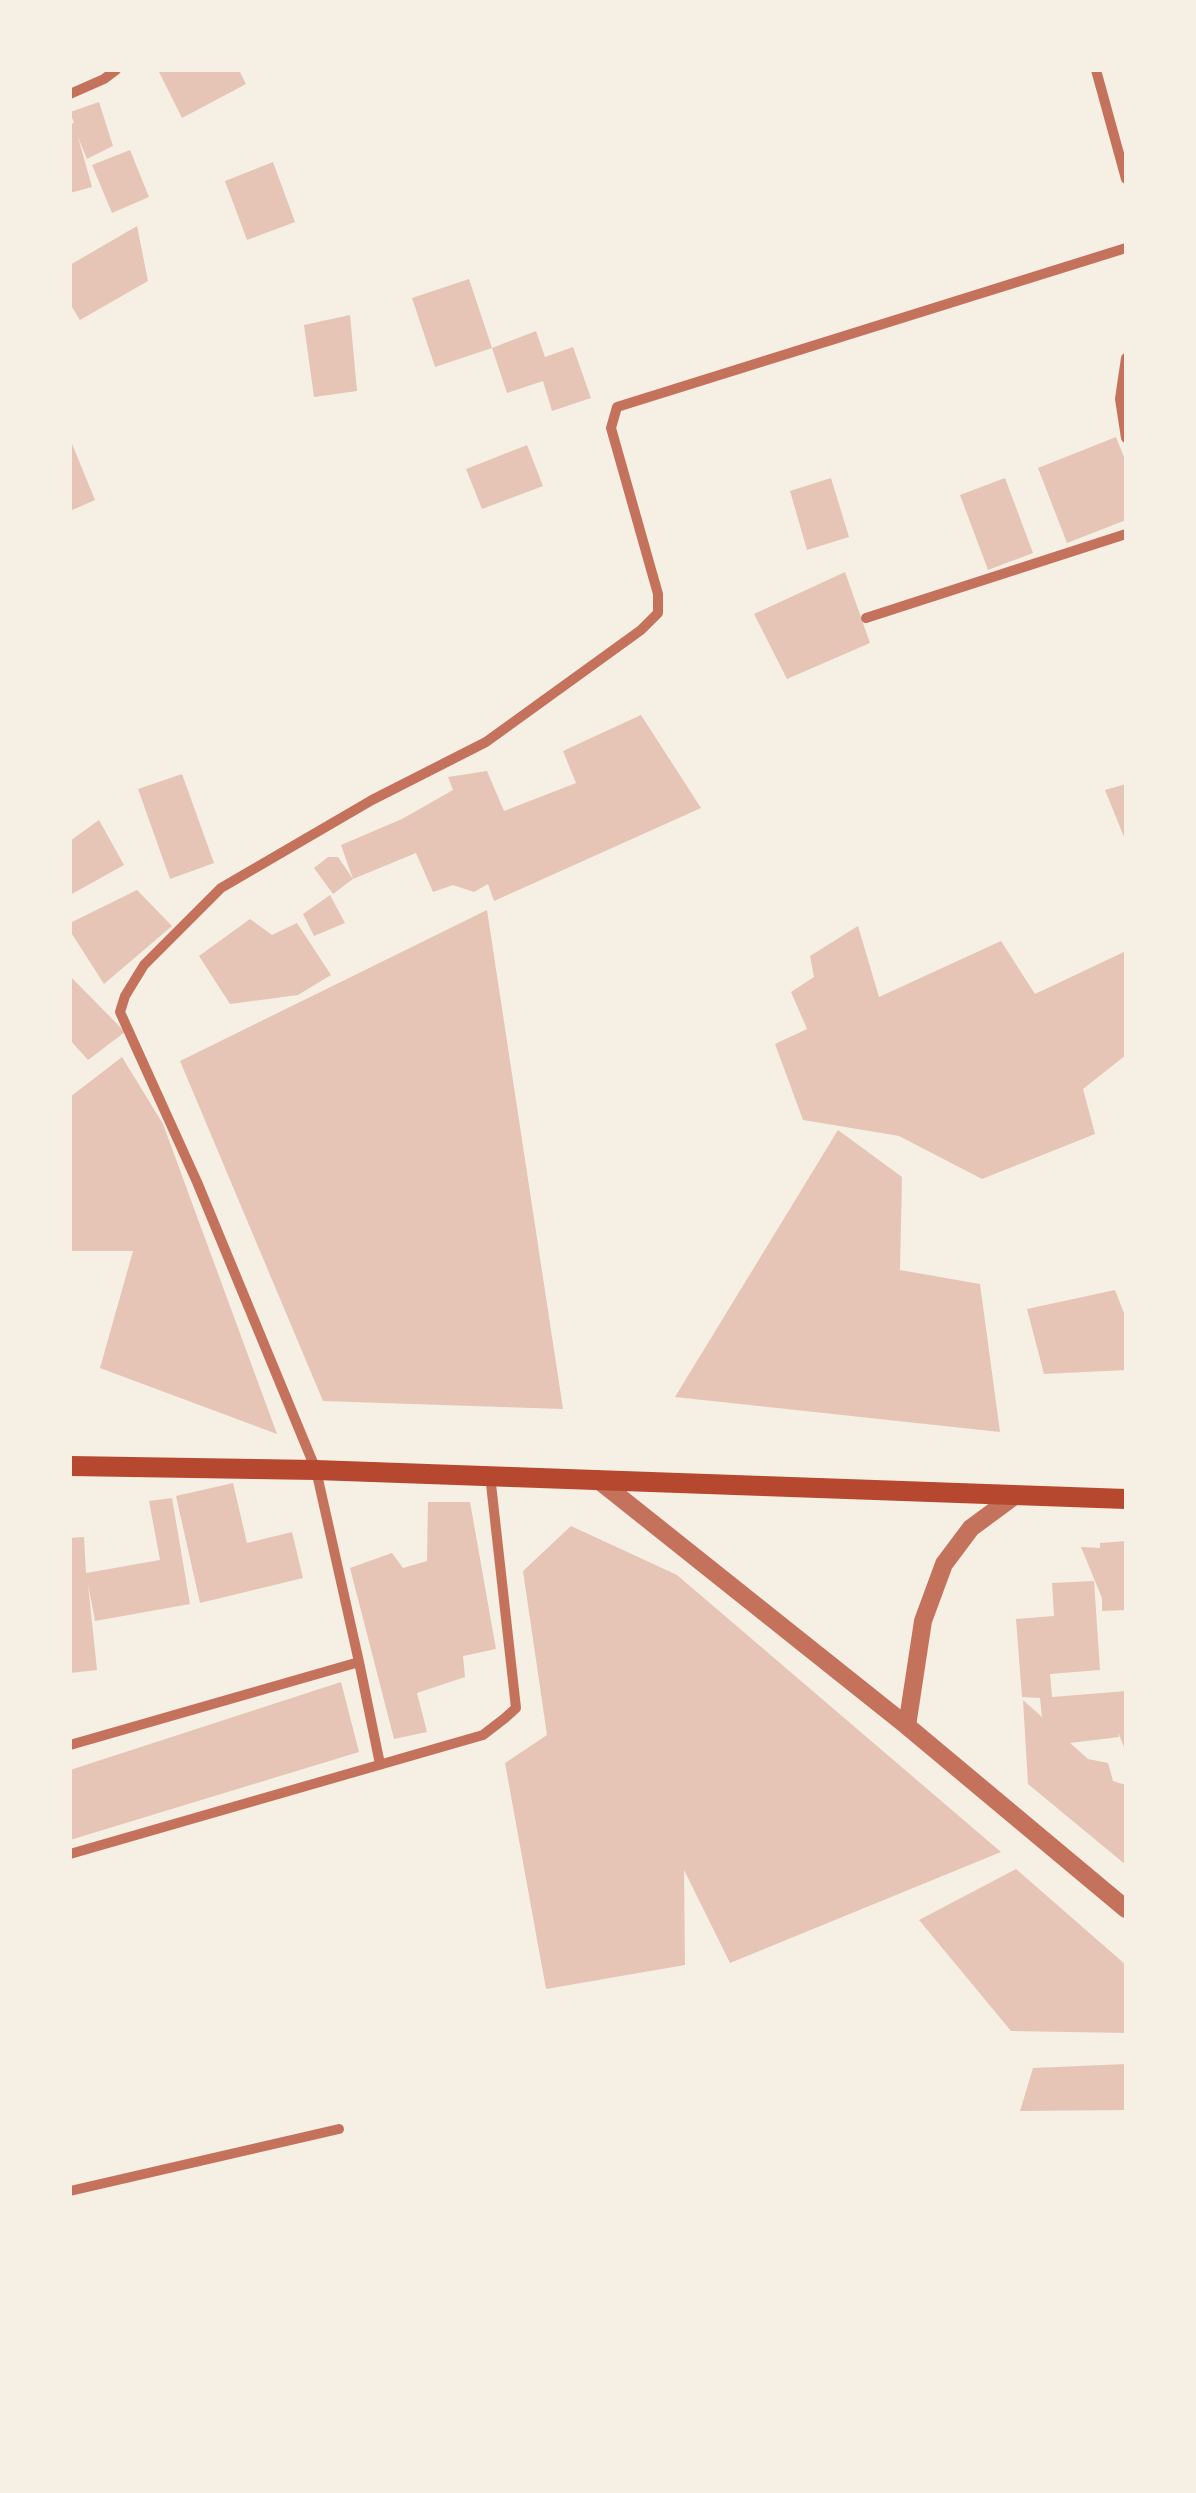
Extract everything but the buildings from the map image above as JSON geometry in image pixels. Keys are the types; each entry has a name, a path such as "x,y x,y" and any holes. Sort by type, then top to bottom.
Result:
{"main road":[{"path":"70,1466 490,1475 1126,1499"}],"street":[{"path":"70,94 104,80 116,70"},
{"path":"1096,70 1126,179"},
{"path":"380,1764 316,1470 197,1182 120,1012 126,996 144,965 221,888 372,800 486,742 642,630 658,613 658,594 611,428 617,406 1126,248"},
{"path":"1126,358 1120,400 1126,438"},
{"path":"866,618 1126,534"},
{"path":"70,1854 482,1735 516,1708 490,1475"},
{"path":"597,1479 908,1726 1126,1909"},
{"path":"908,1726 923,1621 944,1564 971,1528 1012,1497"},
{"path":"70,1745 358,1662"},
{"path":"70,2191 339,2129"}]}
